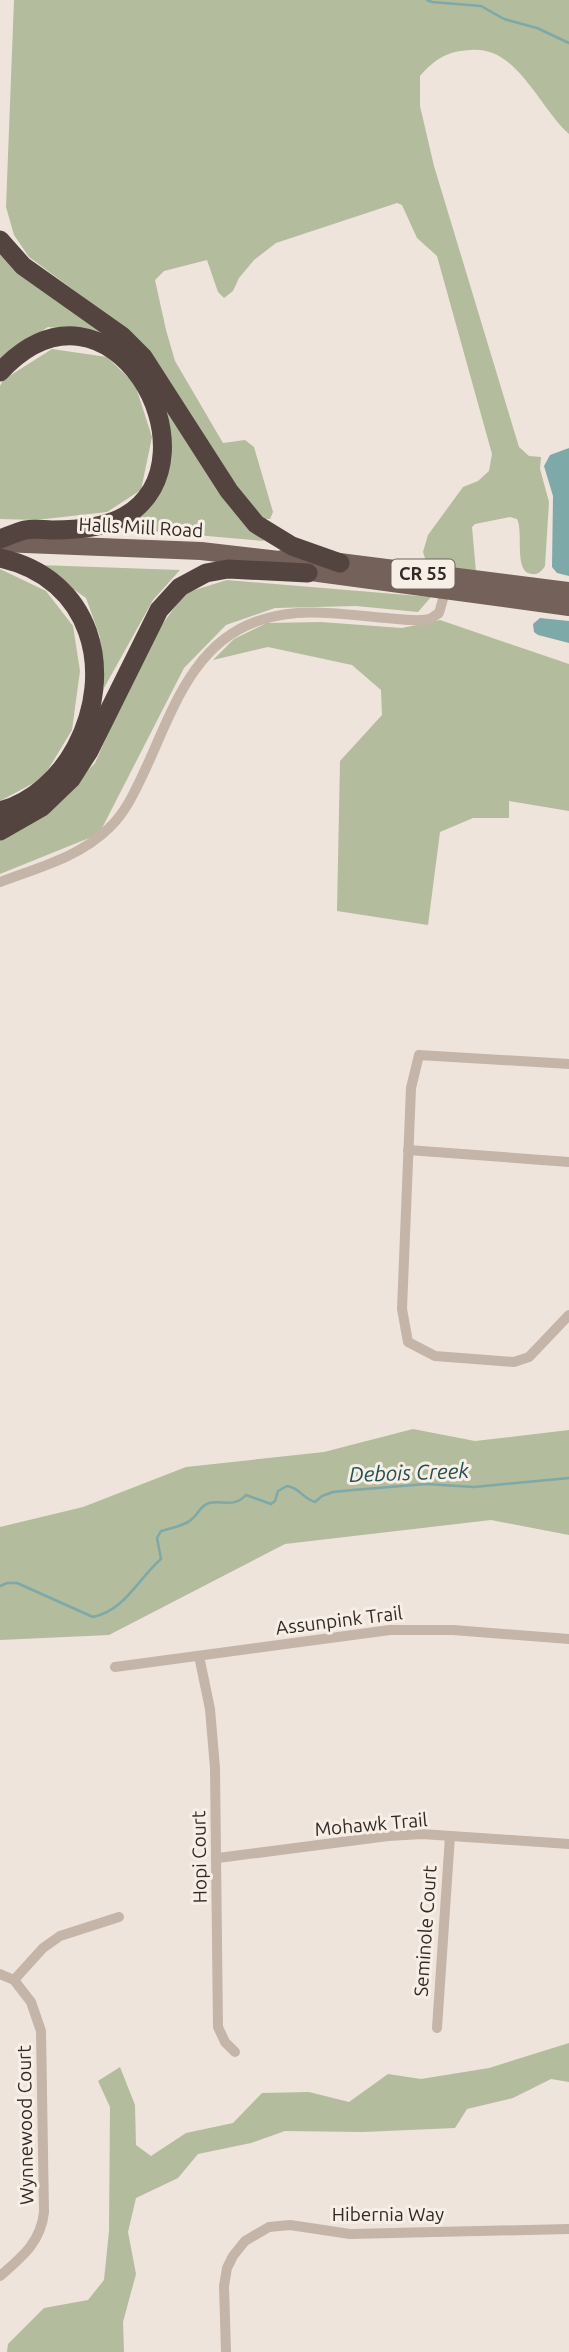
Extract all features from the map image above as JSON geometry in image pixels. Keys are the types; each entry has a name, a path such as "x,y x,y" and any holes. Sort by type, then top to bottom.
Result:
{"highway":[{"path":"0,240 23,266 116,331 143,357 229,491 256,524 292,545 340,563"},
{"path":"0,372 31,346 52,338 76,336 100,342 126,359 149,390 159,421 162,450 156,479 150,490 125,516 87,527 27,530 0,541"},
{"path":"0,558 45,577 72,602 84,621 91,640 96,680 86,724 65,765 39,791 0,811"},
{"path":"0,831 42,807 71,779 89,751 159,610 180,587 196,576 216,570 308,573"}],"main road":[{"name":"Halls Mill Road","path":"0,541 201,551 279,560 292,556 569,592"},
{"name":"Halls Mill Road","path":"279,560 291,569 308,573 569,607"}],"street":[{"path":"0,882 76,852 111,827 134,794 191,674 208,652 231,634 262,619 297,612 422,621 439,613 445,592"},
{"path":"569,1064 419,1055 411,1088 402,1309 408,1342 435,1356 513,1362 529,1357 569,1315"},
{"path":"408,1150 569,1163"},
{"name":"Assunpink Trail","path":"115,1667 369,1632 410,1629 569,1639"},
{"name":"Hopi Court","path":"198,1656 214,1737 218,1858 218,2027 225,2042 235,2052"},
{"name":"Mohawk Trail","path":"218,1858 388,1836 450,1836 569,1844"},
{"name":"Seminole Court","path":"436,2028 450,1836"},
{"path":"0,1974 14,1980 43,1948 60,1936 119,1917"},
{"name":"Wynnewood Court","path":"0,2276 35,2243 41,2230 44,2212 41,2031 30,2002 14,1980"},
{"name":"Hibernia Way","path":"226,2352 224,2286 227,2268 240,2246 261,2230 290,2225 350,2234 569,2229"}],"green space":[{"path":"14,0 569,0 569,134 514,67 487,51 471,50 448,54 420,76 420,106 434,166 519,447 529,456 541,457 540,469 549,502 545,566 541,571 532,574 526,572 523,567 519,525 517,519 510,517 475,524 472,527 476,572 427,564 423,552 428,535 463,487 478,481 489,471 492,454 437,256 417,238 402,205 397,203 276,243 254,260 239,278 233,291 224,298 218,292 207,260 164,271 155,280 175,361 223,443 245,440 254,447 273,512 270,519 262,519 102,311 29,257 14,235 6,207"},
{"path":"0,249 102,333 48,327 11,350 0,362"},
{"path":"52,349 107,357 135,384 152,437 141,490 107,512 36,520 0,519 0,386 3,380"},
{"path":"161,396 211,478 264,541 115,528 167,476"},
{"path":"39,565 180,570 153,600 104,688 100,637 86,598"},
{"path":"0,569 46,591 73,626 80,671 72,730 43,778 0,801"},
{"path":"227,580 431,597 418,612 356,606 275,608 226,625 184,668 99,834 0,874 0,839 43,817 95,763 148,644 185,593"},
{"path":"440,620 569,664 569,811 509,801 509,818 473,818 440,832 428,925 337,911 340,761 382,715 381,690 352,665 268,647 213,660 234,639 267,623 321,622 402,628"},
{"path":"413,1429 475,1441 569,1430 569,1535 491,1520 285,1544 109,1635 0,1640 0,1527 83,1507 186,1467 324,1452"},
{"path":"569,2043 569,2082 551,2079 513,2098 467,2109 455,2128 363,2132 285,2131 251,2143 198,2154 178,2178 136,2198 128,2232 136,2274 123,2322 124,2352 7,2352 8,2344 44,2308 88,2300 104,2280 109,2231 110,2107 98,2081 120,2067 135,2105 136,2145 151,2156 186,2133 233,2123 262,2093 309,2092 349,2102 388,2074 421,2079 489,2068"}],"water":[{"path":"569,448 569,576 557,573 552,567 553,496 544,466 550,455"},
{"path":"540,618 569,621 569,643 534,632 533,624"}],"waterway":[{"path":"427,0 481,6 504,19 537,28 569,43"},
{"name":"Debois Creek","path":"0,1586 17,1583 93,1617 123,1601 161,1559 157,1538 161,1531 189,1521 209,1503 233,1502 246,1495 271,1504 278,1491 287,1486 295,1488 315,1502 333,1492 353,1490 426,1484 474,1487 569,1478"}]}
